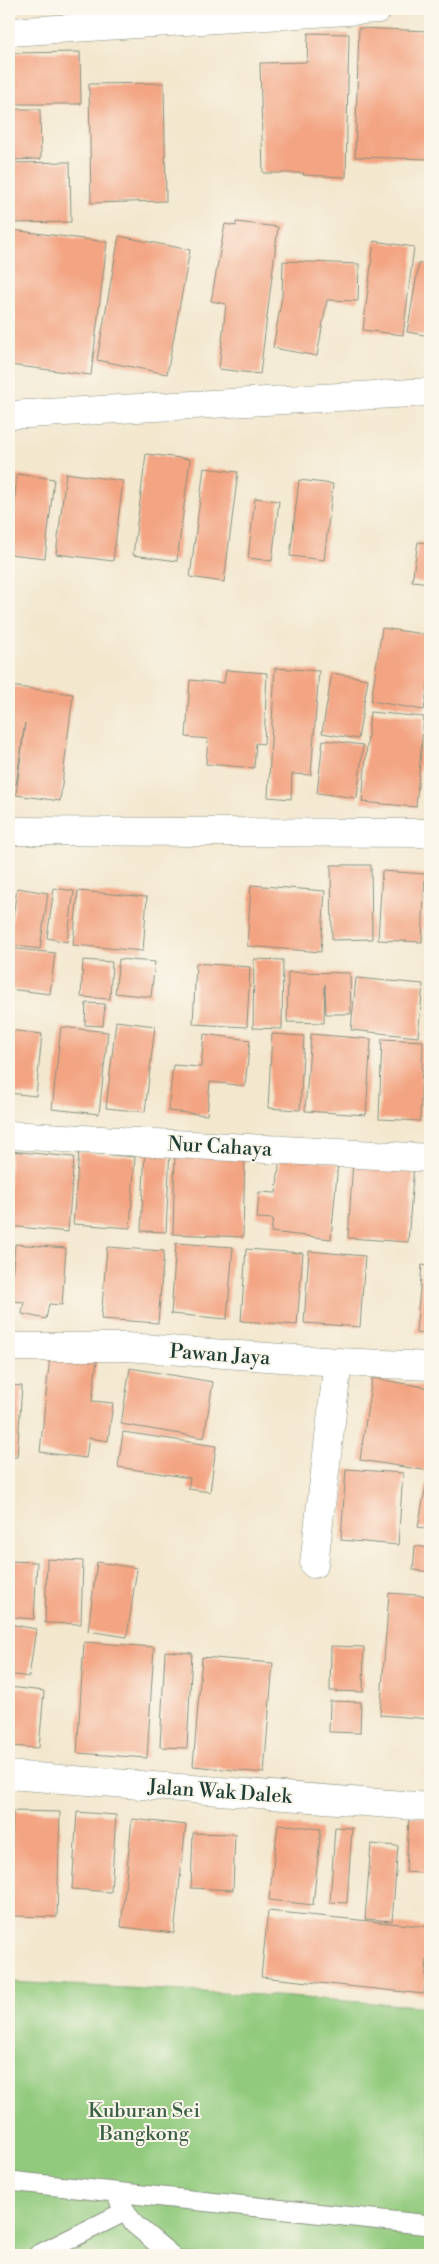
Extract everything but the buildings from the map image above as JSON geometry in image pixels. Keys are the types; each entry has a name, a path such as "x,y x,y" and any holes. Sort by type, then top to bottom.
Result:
{"street":[{"path":"9,32 378,9"},
{"path":"9,415 430,392"},
{"path":"9,831 430,833"},
{"name":"Nur Cahaya","path":"9,1135 430,1158"},
{"name":"Pawan Jaya","path":"9,1347 126,1347 338,1362 430,1366"},
{"path":"314,1564 338,1362"},
{"name":"Jalan Wak Dalek","path":"9,1776 430,1808"}],"lane":[{"path":"9,2181 430,2225"},
{"path":"114,2191 124,2212 134,2224 171,2255"},
{"path":"38,2255 124,2212"}],"green space":[{"name":"Kuburan Sei Bangkong","path":"9,1982 260,1995 417,2006 430,2011 430,2255 9,2255"}]}
